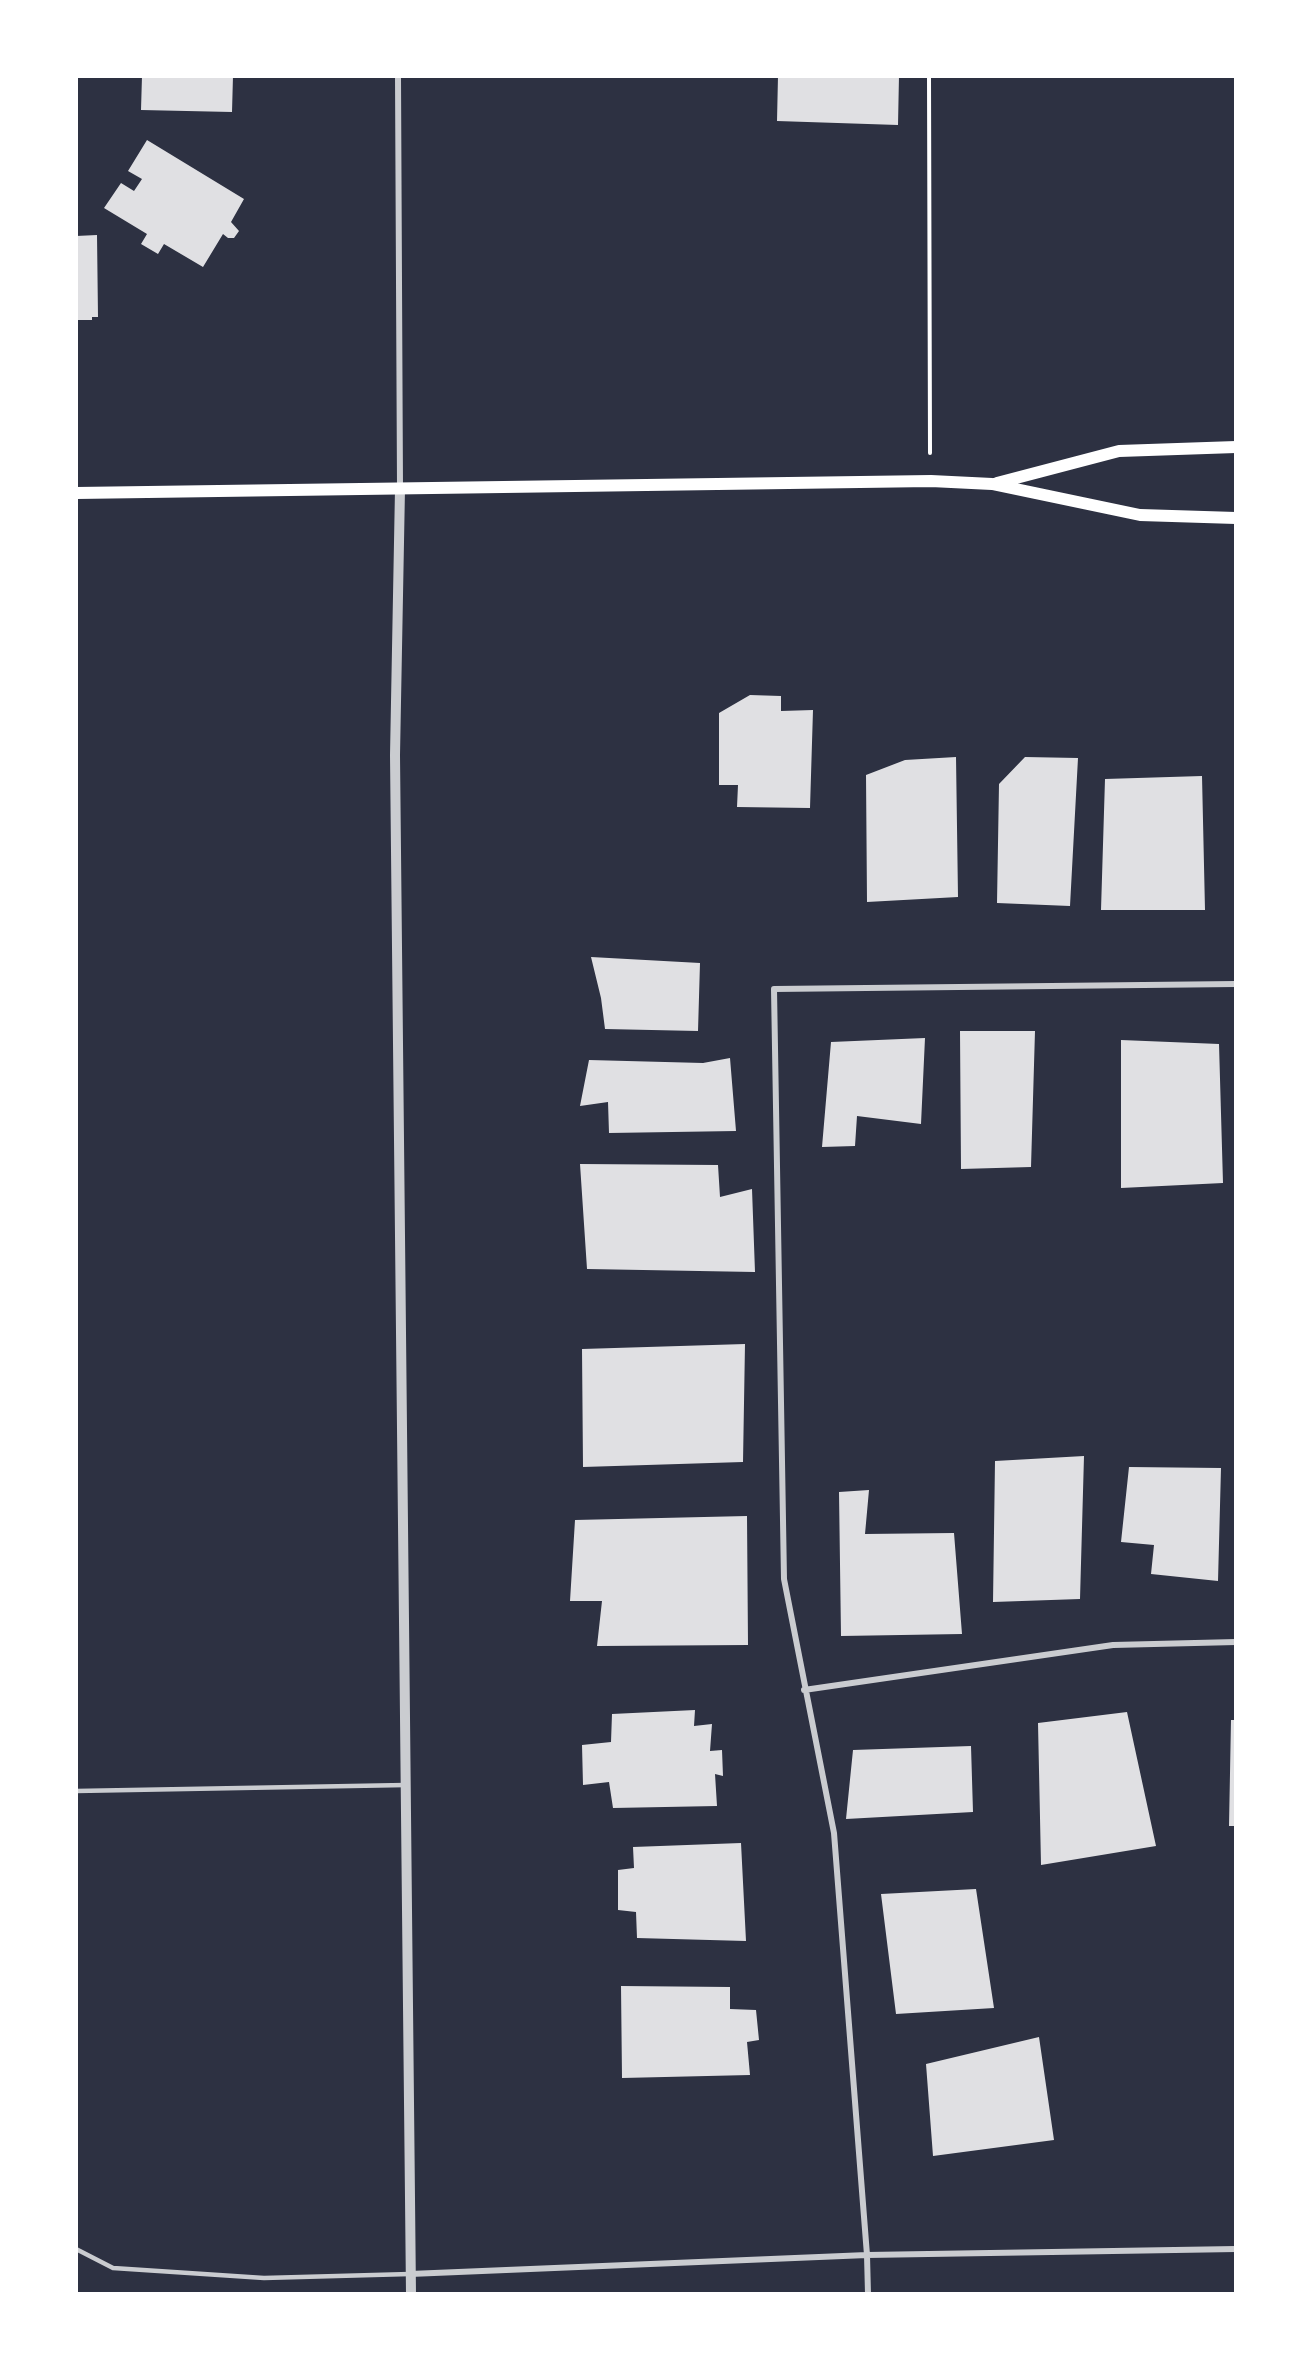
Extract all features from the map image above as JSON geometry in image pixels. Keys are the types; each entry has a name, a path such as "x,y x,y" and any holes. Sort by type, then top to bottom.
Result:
{"main road":[{"path":"992,484 1119,451 1236,447"},
{"path":"76,493 930,481 992,484 1140,515 1236,518"}],"street":[{"path":"398,76 400,489 395,755 411,2294"},
{"path":"868,2294 867,2255 834,1833 804,1690 784,1579 774,989 1236,984"},
{"path":"804,1690 1113,1645 1236,1642"},
{"path":"410,2274 867,2255 1236,2250"}],"lane":[{"path":"76,1791 406,1785"},
{"path":"76,2249 113,2268 264,2278 410,2274"}],"path":[{"path":"929,76 930,481"}],"building":[{"path":"142,76 233,76 232,112 141,110"},
{"path":"778,76 899,76 898,125 777,121"},
{"path":"147,140 244,199 231,222 239,231 234,238 228,238 223,234 203,267 164,244 158,254 141,244 147,234 104,208 121,183 134,191 142,179 128,171"},
{"path":"97,235 98,317 92,317 92,320 76,320 76,236"},
{"path":"750,695 781,696 781,711 813,710 810,808 737,807 738,785 719,785 719,713"},
{"path":"956,757 958,897 867,902 866,775 905,760"},
{"path":"1025,757 1078,758 1070,906 997,903 999,784"},
{"path":"1202,776 1205,910 1101,910 1105,779"},
{"path":"591,957 700,963 698,1031 605,1029 601,998"},
{"path":"960,1031 1035,1031 1031,1167 961,1169"},
{"path":"925,1038 921,1124 857,1116 855,1146 822,1147 831,1042"},
{"path":"1121,1040 1219,1044 1223,1183 1121,1188"},
{"path":"730,1058 736,1131 609,1133 608,1102 580,1106 589,1060 703,1063"},
{"path":"580,1164 718,1165 720,1197 752,1189 755,1272 587,1269"},
{"path":"745,1344 743,1462 583,1467 582,1349"},
{"path":"1084,1456 1080,1599 993,1602 995,1461"},
{"path":"1129,1467 1221,1468 1218,1581 1151,1574 1154,1545 1121,1542"},
{"path":"869,1490 865,1534 954,1533 962,1634 841,1636 839,1492"},
{"path":"747,1516 748,1645 597,1646 602,1601 570,1601 575,1520"},
{"path":"695,1710 694,1726 712,1724 710,1751 722,1750 723,1776 715,1774 717,1806 613,1808 609,1782 583,1785 582,1745 611,1742 612,1714"},
{"path":"1127,1712 1156,1846 1041,1865 1038,1723"},
{"path":"1231,1720 1236,1720 1236,1826 1229,1826"},
{"path":"971,1746 973,1812 846,1819 853,1750"},
{"path":"741,1843 746,1941 637,1938 636,1912 618,1910 618,1870 634,1868 633,1847"},
{"path":"976,1889 994,2008 896,2014 881,1894"},
{"path":"621,1986 730,1987 730,2009 756,2010 759,2040 747,2042 750,2075 622,2078"},
{"path":"1039,2037 1054,2140 933,2156 926,2064"}]}
